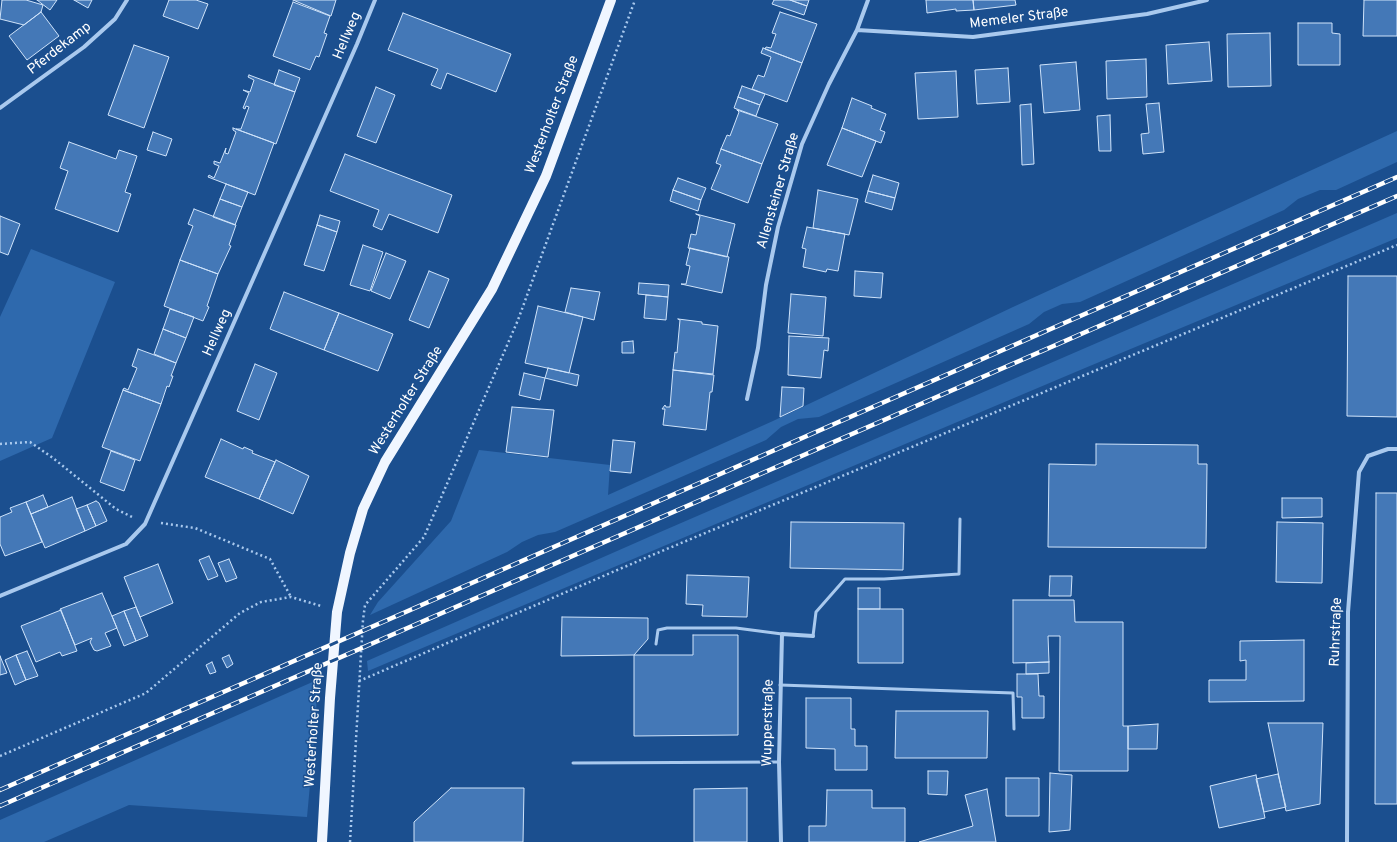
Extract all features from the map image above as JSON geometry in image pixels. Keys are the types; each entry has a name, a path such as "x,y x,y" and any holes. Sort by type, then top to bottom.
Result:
{"main road":[{"name":"Westerholter Straße","path":"322,842 330,698 337,612 350,553 363,509 385,462 492,289 546,176 611,0"}],"street":[{"name":"Pferdekamp","path":"0,108 84,46 115,19 127,0"},
{"name":"Hellweg","path":"0,596 126,544 145,524 354,51 375,0"},
{"name":"Allensteiner Straße","path":"747,399 758,348 766,285 778,227 802,144 828,84 857,30 868,0"},
{"name":"Memeler Straße","path":"857,30 973,37 1147,14 1207,0"},
{"name":"Ruhrstraße","path":"1347,842 1348,612 1359,472 1368,456 1388,449 1397,449"},
{"path":"782,634 813,636"},
{"name":"Wupperstraße","path":"781,842 779,762 782,634"}],"lane":[{"path":"813,636 816,612 845,579 884,579 959,574 960,519"},
{"path":"656,644 658,630 667,628 736,628 782,634"},
{"path":"780,685 1013,693 1014,729"},
{"path":"573,763 779,762"}],"path":[{"path":"350,842 365,605 424,537 518,320 635,0"},
{"path":"359,681 650,556 1397,245"},
{"path":"0,444 30,442 53,458 116,509 145,524 165,523 195,528 270,559 291,597"},
{"path":"0,756 146,693 240,613 261,602 291,597 337,612"}],"shaded area":[{"path":"1397,131 1397,162 1336,190 1320,190 1298,199 1284,210 1080,302 1062,304 1044,312 1029,324 819,417 798,419 781,427 766,440 555,532 538,535 522,542 507,552 370,615 378,602 451,521 479,450 610,465 608,495 773,421 1013,307"},
{"path":"1397,213 1397,238 368,671 367,661 658,533"},
{"path":"31,249 115,282 52,438 0,461 0,317"},
{"path":"317,680 316,719 307,817 129,805 44,842 0,842 0,820"}],"building":[{"path":"2,0 26,0 43,5 41,12 24,25 0,19"},
{"path":"37,0 57,0 50,10"},
{"path":"74,0 92,0 88,8"},
{"path":"169,0 196,0 208,4 198,29 163,16"},
{"path":"293,0 336,0 331,16"},
{"path":"774,0 790,0 807,6 804,15 772,4"},
{"path":"790,0 809,0 807,6"},
{"path":"926,0 973,0 974,10 956,11 956,9 927,13"},
{"path":"973,0 1015,0 1016,5 974,10"},
{"path":"1364,0 1397,0 1397,36 1363,36"},
{"path":"293,2 330,16 324,33 327,34 319,57 316,56 310,70 273,56"},
{"path":"41,12 59,36 27,60 9,36"},
{"path":"780,12 817,24 802,63 765,49 766,47 771,48 776,34 772,33"},
{"path":"403,13 511,54 496,92 447,73 441,89 431,85 438,69 388,50"},
{"path":"1298,23 1332,23 1332,33 1340,34 1340,65 1298,65"},
{"path":"1270,33 1271,86 1228,87 1227,34"},
{"path":"1209,42 1212,81 1168,84 1166,45"},
{"path":"134,45 169,57 144,128 108,115"},
{"path":"763,48 802,63 787,102 752,89 758,75 764,77 771,57 761,53"},
{"path":"1146,59 1147,97 1107,99 1106,61"},
{"path":"1076,62 1080,110 1044,113 1040,65"},
{"path":"1008,68 1010,102 977,104 975,70"},
{"path":"279,70 300,78 295,92 274,85"},
{"path":"956,71 958,117 918,119 915,73"},
{"path":"249,75 295,92 276,144 236,129 241,129 249,107 246,106 245,109 243,108 249,93 243,90 250,92 254,80 248,77"},
{"path":"742,86 765,94 760,105 738,97"},
{"path":"376,87 395,95 376,143 357,136"},
{"path":"738,97 760,105 756,116 734,108"},
{"path":"852,98 872,106 871,108 886,114 880,130 885,132 881,143 842,128"},
{"path":"1159,103 1164,152 1143,154 1141,134 1149,133 1146,104"},
{"path":"1031,104 1034,164 1022,165 1020,105"},
{"path":"737,110 778,124 762,164 721,149 727,135 730,136 739,112"},
{"path":"1110,115 1111,151 1099,151 1097,116"},
{"path":"233,128 274,143 255,195 208,177 209,175 214,178 219,166 214,164 214,161 220,163 226,148 225,153 228,154 236,132"},
{"path":"842,128 876,141 862,177 827,165"},
{"path":"153,132 172,139 166,156 147,150"},
{"path":"69,142 116,159 119,150 137,156 125,192 131,194 118,232 55,209 68,171 60,168"},
{"path":"721,149 762,164 748,203 711,189 721,165 716,163"},
{"path":"345,154 452,195 438,233 389,214 382,230 373,226 379,210 330,191"},
{"path":"873,175 899,183 895,198 868,191"},
{"path":"678,178 706,188 701,200 673,190"},
{"path":"226,184 248,192 242,207 220,199"},
{"path":"673,190 701,200 698,211 670,201"},
{"path":"818,190 858,199 849,235 813,228"},
{"path":"868,191 895,198 892,210 865,202"},
{"path":"220,199 242,207 235,225 213,217"},
{"path":"194,209 236,225 229,245 231,246 218,274 180,260 193,226 188,224"},
{"path":"696,214 735,224 727,257 688,248 691,234 696,235 700,216"},
{"path":"320,215 340,221 337,232 317,225"},
{"path":"0,216 20,224 8,255 0,252"},
{"path":"317,225 337,232 324,271 304,265"},
{"path":"807,227 845,234 838,271 827,269 826,272 803,267 806,249 802,248"},
{"path":"363,245 383,252 370,291 350,285"},
{"path":"690,248 729,257 722,293 681,284 686,284 690,266 686,265"},
{"path":"386,253 406,261 390,299 371,291"},
{"path":"180,260 218,274 207,306 209,307 203,321 164,306"},
{"path":"429,271 449,279 429,328 409,320"},
{"path":"855,271 883,273 881,298 854,296"},
{"path":"1348,276 1397,276 1397,417 1347,416"},
{"path":"639,283 669,285 668,297 638,294"},
{"path":"571,288 600,292 594,320 565,312"},
{"path":"284,292 339,313 324,350 270,329"},
{"path":"791,294 826,297 823,336 788,333"},
{"path":"646,295 668,297 666,320 644,318"},
{"path":"538,306 583,317 569,373 525,363"},
{"path":"170,309 194,317 186,338 163,329"},
{"path":"339,313 393,334 378,371 324,350"},
{"path":"678,319 718,326 713,374 673,370 675,352 677,353 680,320"},
{"path":"163,329 186,338 176,363 154,354"},
{"path":"789,336 829,338 828,351 824,350 821,378 788,375"},
{"path":"633,341 634,353 622,353 622,342"},
{"path":"138,349 176,363 169,387 167,386 161,404 123,390 124,388 128,390 137,368 132,366"},
{"path":"255,364 277,373 259,420 237,411"},
{"path":"548,368 579,375 577,386 545,378"},
{"path":"673,370 714,375 712,392 710,392 706,430 663,425 665,409 662,409 665,405 666,407 670,407"},
{"path":"524,373 545,378 540,400 519,395"},
{"path":"782,387 804,388 803,406 780,417"},
{"path":"123,390 161,404 140,461 102,447"},
{"path":"512,407 554,410 548,457 506,452"},
{"path":"221,439 243,449 244,447 253,451 252,453 275,462 259,499 205,477"},
{"path":"613,440 635,442 631,473 610,471"},
{"path":"1096,444 1198,445 1198,464 1207,464 1206,548 1048,547 1049,464 1096,465"},
{"path":"111,451 135,460 124,491 100,482"},
{"path":"276,460 309,476 293,514 259,499"},
{"path":"1376,493 1397,493 1397,804 1375,804"},
{"path":"43,495 48,507 31,514 26,502"},
{"path":"72,497 85,531 45,548 31,514"},
{"path":"1282,498 1322,498 1322,517 1282,518"},
{"path":"96,501 99,503 107,521 96,526 87,505"},
{"path":"26,502 42,542 5,556 0,544 0,517 12,512 10,508"},
{"path":"87,505 96,526 85,531 76,509"},
{"path":"791,522 904,523 903,570 790,568"},
{"path":"1277,522 1323,523 1322,583 1276,582"},
{"path":"209,556 218,576 208,580 199,560"},
{"path":"229,559 237,578 226,582 218,563"},
{"path":"158,564 173,603 140,617 124,577"},
{"path":"687,575 749,577 747,617 702,616 703,605 686,604"},
{"path":"1050,576 1072,576 1071,596 1049,596"},
{"path":"858,588 880,588 880,609 858,609"},
{"path":"102,593 117,628 105,633 111,646 97,651 94,650 90,642 92,638 75,645 60,609"},
{"path":"1013,600 1074,600 1075,622 1123,622 1123,726 1128,726 1128,771 1059,771 1060,636 1048,636 1049,662 1013,663"},
{"path":"136,607 148,636 136,641 124,611"},
{"path":"858,609 903,609 903,663 858,663"},
{"path":"61,610 77,651 62,656 60,652 36,662 21,626"},
{"path":"124,611 136,641 124,646 112,616"},
{"path":"562,617 648,618 648,639 634,655 561,656"},
{"path":"693,635 738,635 738,735 634,736 634,655 693,655"},
{"path":"1304,640 1304,701 1209,702 1209,680 1246,680 1246,660 1240,661 1240,641"},
{"path":"27,651 38,676 26,680 16,655"},
{"path":"16,655 26,680 15,685 5,660"},
{"path":"229,655 233,664 227,668 222,658"},
{"path":"0,656 7,673 0,675"},
{"path":"212,662 216,672 210,674 206,665"},
{"path":"1049,662 1049,673 1026,674 1026,663"},
{"path":"1017,674 1038,674 1039,696 1044,696 1044,718 1022,718 1022,697 1017,697"},
{"path":"806,698 851,698 851,729 855,729 855,746 867,746 867,770 835,770 835,749 806,748"},
{"path":"896,711 988,711 987,758 895,758"},
{"path":"1268,723 1323,723 1320,804 1286,811"},
{"path":"1158,724 1157,749 1128,749 1128,726"},
{"path":"928,771 948,771 947,795 928,794"},
{"path":"1050,773 1072,775 1070,830 1049,832"},
{"path":"1278,774 1286,807 1264,812 1256,779"},
{"path":"1256,775 1265,818 1219,828 1210,786"},
{"path":"1006,778 1039,778 1039,816 1006,816"},
{"path":"451,788 524,788 523,842 414,842 414,822"},
{"path":"747,788 747,842 694,842 694,789"},
{"path":"987,789 996,842 919,842 973,826 965,795"},
{"path":"827,790 872,790 872,808 905,808 905,842 809,842 809,826 826,826"}],"railway":[{"path":"0,790 1397,177"},
{"path":"0,806 1397,196"}]}
